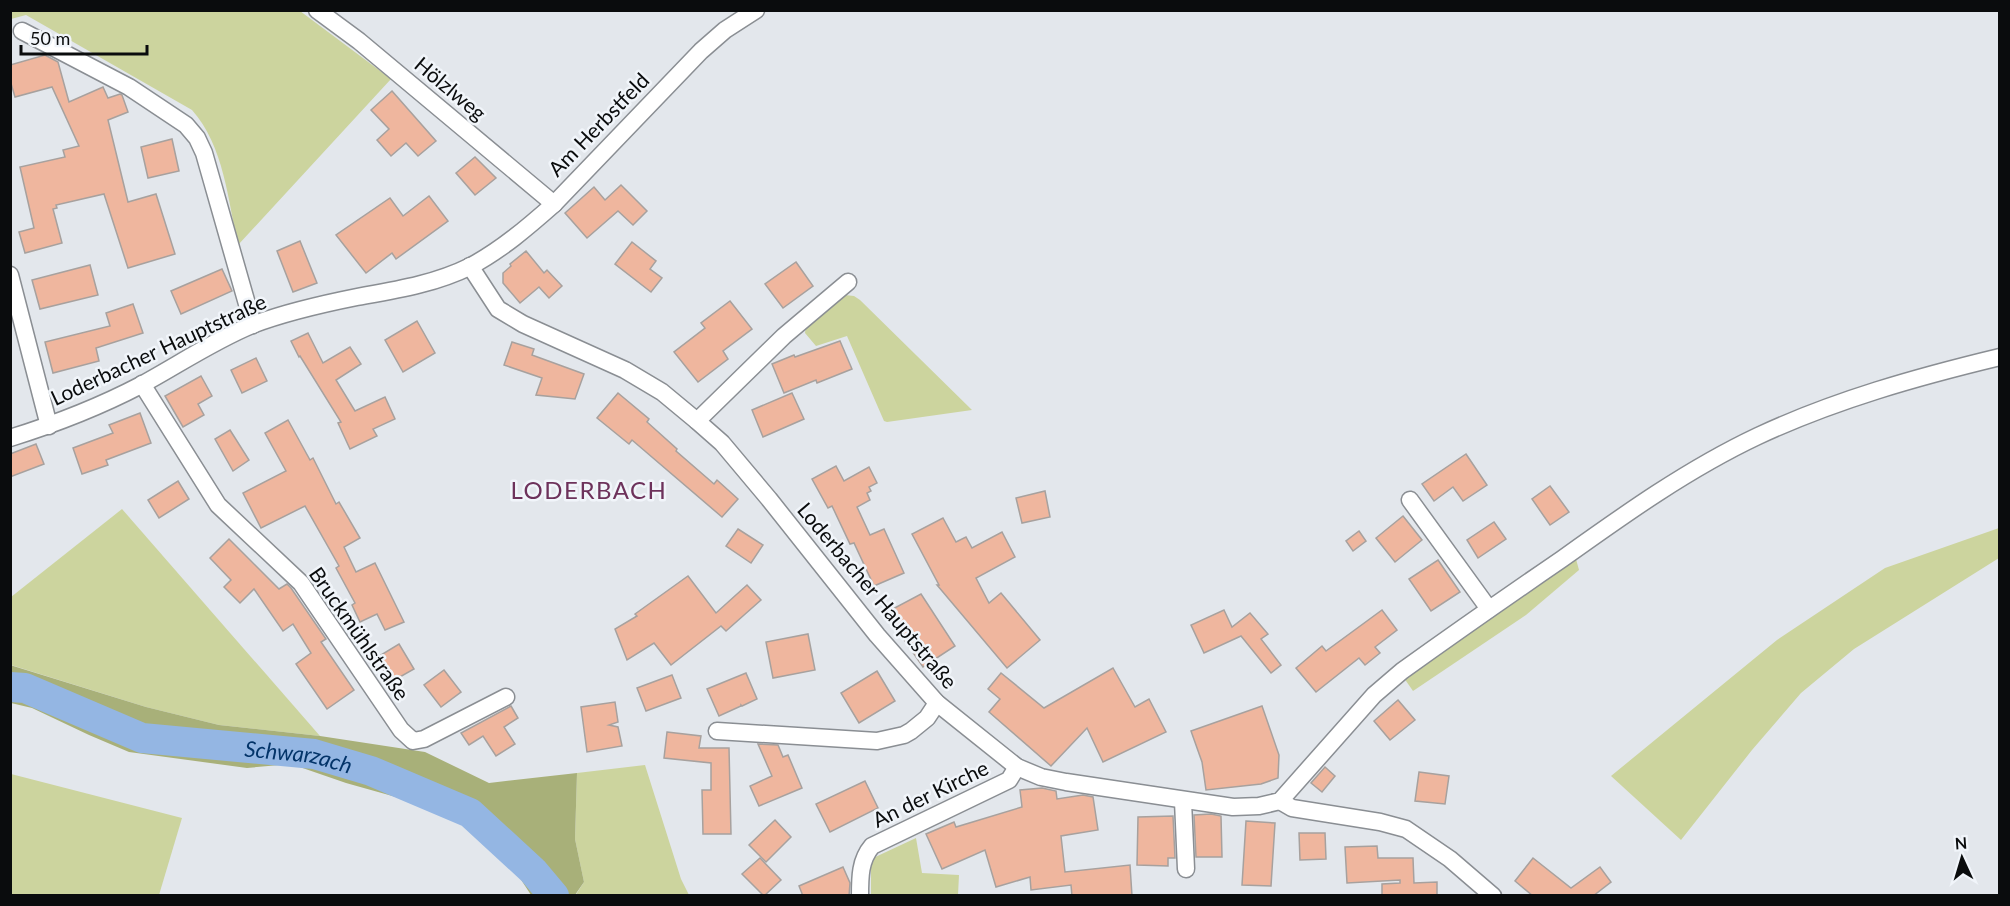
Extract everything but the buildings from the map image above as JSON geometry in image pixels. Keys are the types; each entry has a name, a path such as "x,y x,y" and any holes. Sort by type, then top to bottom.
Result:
{"street":[{"name":"Hölzlweg","path":"317,10 359,40 554,204"},
{"name":"Am Herbstfeld","path":"470,266 519,233 554,204 701,51 725,30 756,10"},
{"path":"22,31 129,87 186,125 198,138 253,325"},
{"name":"Loderbacher Hauptstraße","path":"10,438 85,412 253,325 326,303 428,282 470,266 498,309 523,324 625,370 662,392 722,443 877,635 937,703 1017,767 1041,777 1066,783 1183,801 1233,807 1259,806 1280,801"},
{"path":"10,275 49,426"},
{"path":"697,421 784,336 848,282"},
{"path":"1485,892 1450,859 1406,829 1380,822 1292,808 1280,801 1374,695 1402,671 1634,507 1748,442 1820,410 1882,388 2000,357"},
{"name":"Bruckmühlstraße","path":"142,384 218,505 301,583 401,730 413,741 424,739 506,697"},
{"path":"1410,500 1489,609"},
{"path":"717,731 877,741 904,735 911,731 927,718 937,703"},
{"name":"An der Kirche","path":"860,896 864,856 872,846 1009,780 1017,767"},
{"path":"1183,801 1186,869"}],"green space":[{"path":"10,11 300,11 391,79 238,245 218,157 203,124 192,110 26,15 11,19"},
{"path":"845,295 854,296 860,300 972,410 884,421 847,336 816,346 805,333 806,325"},
{"path":"122,509 320,736 219,725 146,707 11,665 11,597"},
{"path":"1999,528 1999,558 1854,649 1801,693 1752,750 1681,840 1611,776 1777,640 1885,568"},
{"path":"1576,559 1579,570 1526,615 1413,691 1404,678"},
{"path":"10,665 146,707 219,725 320,736 425,752 489,783 577,773 575,839 584,882 575,895 531,895 518,875 484,837 435,808 346,783 291,764 247,768 129,752 32,708 11,703"},
{"path":"645,765 681,879 689,895 575,896 584,882 575,839 577,773"},
{"path":"11,774 182,818 159,895 11,895"},
{"path":"916,838 922,873 959,875 958,895 871,896 871,859"}],"waterway":[{"name":"Schwarzach","path":"10,687 25,688 142,738 314,754 371,771 470,813 533,871 554,896"}],"district":[{"name":"LODERBACH","path":"589,489"}]}
